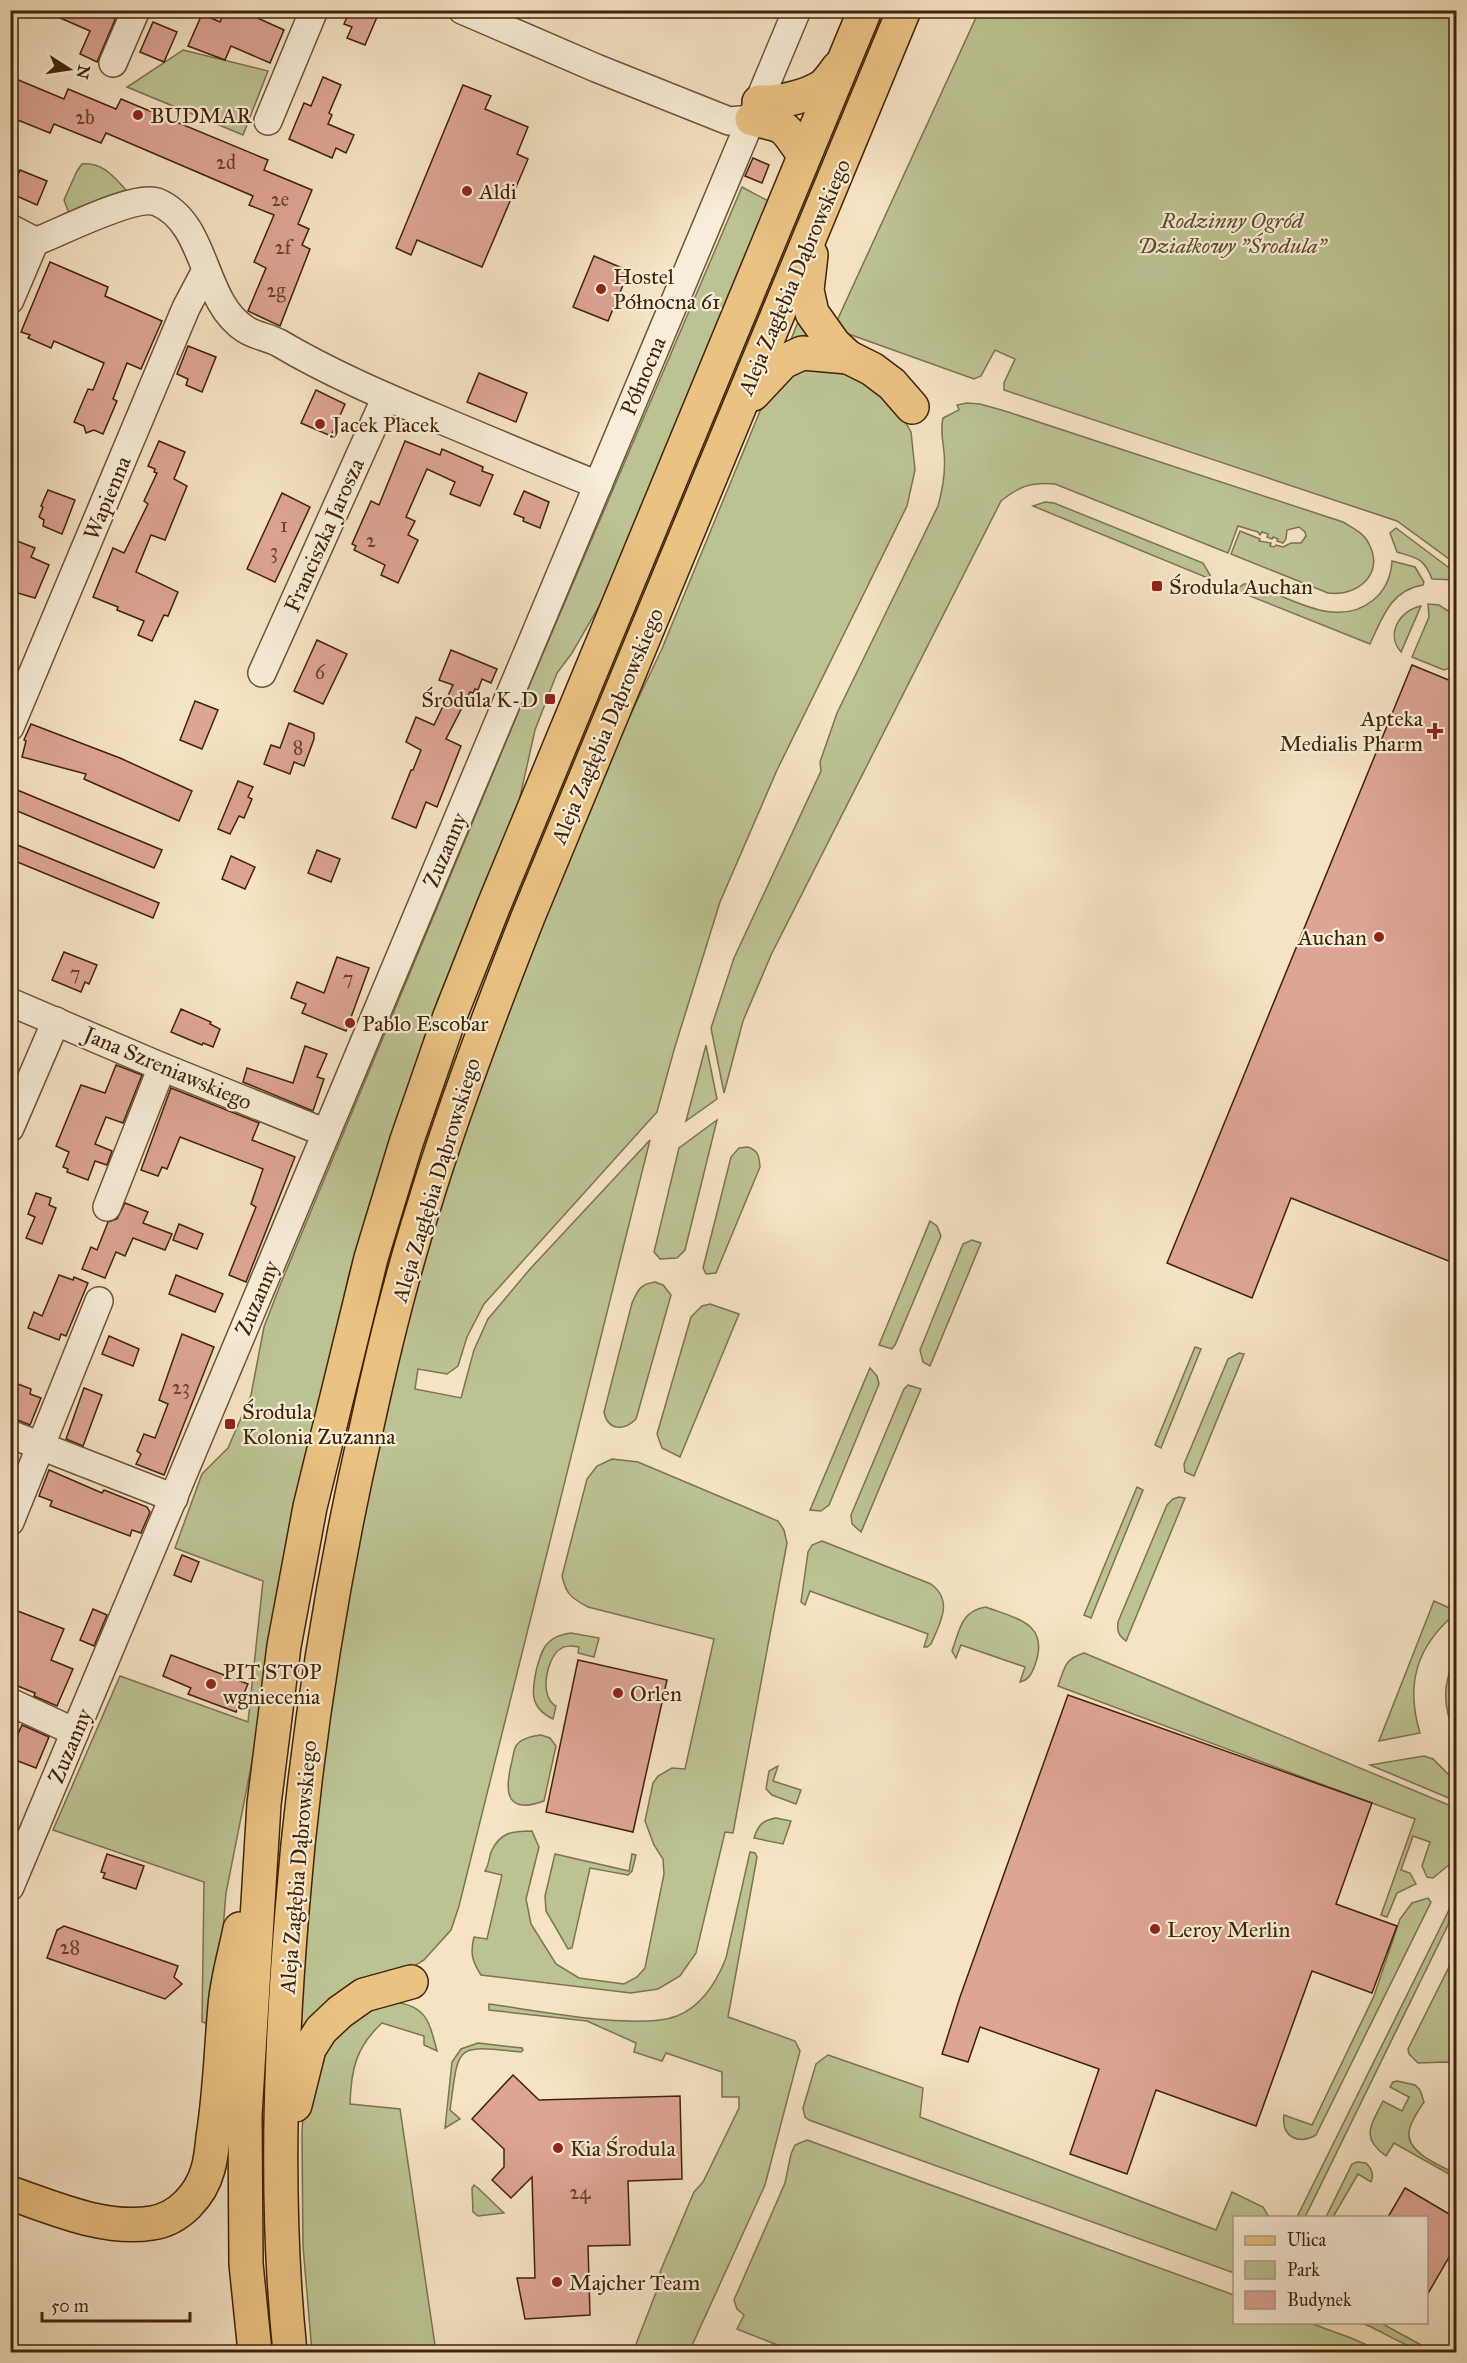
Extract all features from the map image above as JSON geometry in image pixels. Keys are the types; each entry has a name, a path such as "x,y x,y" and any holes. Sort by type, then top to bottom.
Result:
{"main road":[{"name":"Aleja Zagłębia Dąbrowskiego","path":"255,2352 246,2264 245,2116 264,1804 284,1646 310,1507 371,1258 406,1143 450,1017 511,863 865,10"},
{"name":"Aleja Zagłębia Dąbrowskiego","path":"290,2352 283,2273 281,2156 286,1973 308,1744 324,1636 344,1528 381,1362 422,1211 487,1023 532,906 904,10"},
{"path":"755,111 824,85 843,62"},
{"path":"755,111 786,128 804,155"},
{"path":"811,235 812,264 807,290 812,313 834,344 848,357 872,369 892,384 912,406"},
{"path":"739,409 783,363 802,353 848,357"},
{"path":"25,2198 99,2220 134,2225 153,2223 168,2218 183,2208 200,2188 208,2169 216,2121 225,2003 264,1804"},
{"path":"281,2156 309,2049 321,2030 340,2012 364,1995 411,1982"},
{"path":"245,2352 250,2311"}],"street":[{"path":"113,63 136,10"},
{"path":"268,121 314,10"},
{"path":"462,10 596,68 729,121 755,111"},
{"name":"Północna","path":"505,709 797,10"},
{"path":"10,300 35,240 131,202 154,201 172,210 187,225 206,270 228,312 235,322 247,331 276,341 303,358 386,397 598,485"},
{"path":"10,228 35,240"},
{"name":"Wapienna","path":"10,727 186,308 206,270"},
{"name":"Franciszka Jarosza","path":"262,673 386,397"},
{"name":"Zuzanny","path":"10,1887 18,1851 75,1732 505,709"},
{"name":"Jana Szreniawskiego","path":"10,1002 162,1067 326,1133"},
{"path":"10,1128 56,1021"},
{"path":"108,1207 162,1067"},
{"path":"10,1522 99,1300"},
{"path":"10,1434 174,1498"},
{"path":"10,1702 75,1732"}],"green space":[{"name":"Rodzinny Ogród Działkowy \"Środula\"","path":"979,11 1456,11 1456,564 1397,521 1004,390 1004,383 1015,359 995,350 981,376 974,379 843,332 836,323"},
{"path":"183,50 268,71 243,135 127,87"},
{"path":"82,164 102,168 126,190 69,213 64,200"},
{"path":"742,187 772,203 605,596 572,653 557,673 535,730 515,819 462,950 349,1274 226,1893 215,2026 202,2022 204,1882 53,1830 120,1676 248,1722 263,1581 175,1548 202,1474 228,1448 251,1395 264,1327 279,1288 530,684"},
{"path":"800,317 817,340 788,347"},
{"path":"807,364 848,371 894,402 911,432 915,470 907,506 777,770 720,902 657,1112 484,1304 467,1337 458,1366 447,1374 418,1369 415,1389 461,1398 474,1350 488,1319 530,1269 650,1140 459,1906 451,1930 424,1960 300,2037 302,1914 315,1762 378,1428 448,1165 584,811 661,651 765,399 772,388"},
{"path":"967,403 1005,411 1343,522 1367,540 1373,555 1371,574 1358,587 1349,591 1328,593 1231,554 1240,531 1260,539 1259,541 1271,543 1270,546 1283,547 1291,543 1301,543 1306,536 1299,527 1287,530 1283,543 1273,537 1272,539 1267,537 1268,534 1262,532 1260,535 1258,532 1238,526 1228,553 1055,484 1026,486 1001,501 771,955 743,1021 724,1093 711,1028 734,958 821,771 820,762 837,713 938,506 943,486 945,459 943,418 959,410 957,405"},
{"path":"1045,502 1054,503 1203,563 1210,579 1033,506"},
{"path":"1396,528 1456,573 1456,580 1432,579 1423,563 1397,552 1390,533"},
{"path":"1392,561 1415,567 1424,582 1423,585 1412,588 1395,599 1384,615 1370,644 1235,590 1244,584 1253,584 1313,608 1328,612 1344,612 1358,609 1377,597 1386,584"},
{"path":"1428,604 1439,605 1456,616 1456,666 1444,670 1412,657 1429,617"},
{"path":"1421,606 1401,652 1394,638 1397,624 1407,612"},
{"path":"706,1045 717,1099 686,1121"},
{"path":"717,1120 685,1250 677,1258 660,1259 654,1252 679,1148"},
{"path":"748,1147 758,1155 760,1167 716,1273 706,1274 703,1268 731,1157 739,1148"},
{"path":"930,1221 937,1226 941,1236 895,1345 892,1349 879,1345"},
{"path":"972,1240 981,1243 930,1366 923,1362 920,1350 963,1244"},
{"path":"655,1282 663,1285 671,1295 636,1419 626,1426 613,1426 604,1412 632,1303 640,1288"},
{"path":"710,1304 739,1314 680,1457 662,1448 657,1434 691,1317 702,1306"},
{"path":"1195,1347 1201,1349 1161,1448 1155,1445"},
{"path":"1239,1353 1244,1354 1194,1476 1185,1472 1184,1464 1228,1359"},
{"path":"870,1368 877,1376 879,1384 829,1505 821,1511 810,1510"},
{"path":"908,1385 921,1389 861,1532 852,1524 851,1515 904,1389"},
{"path":"612,1459 638,1462 778,1521 784,1530 787,1543 733,1833 725,1832 696,1953 680,1976 658,1989 631,1993 481,1975 472,1952 474,1937 487,1939 502,1875 485,1871 491,1852 498,1840 507,1834 532,1831 539,1847 526,1899 531,1924 556,1964 579,1978 624,1984 637,1977 645,1968 664,1874 663,1859 654,1845 645,1821 653,1783 658,1776 672,1768 685,1769 714,1639 588,1607 573,1598 565,1587 562,1576 587,1479 597,1466"},
{"path":"1137,1487 1143,1490 1091,1618 1084,1615"},
{"path":"1179,1497 1185,1498 1126,1641 1119,1633 1118,1622 1167,1505"},
{"path":"822,1541 931,1584 942,1598 943,1612 931,1644 924,1647 928,1634 810,1591 805,1605 801,1602 808,1552 812,1545"},
{"path":"1434,1601 1456,1613 1432,1639 1418,1667 1414,1698 1420,1733 1379,1741"},
{"path":"986,1607 1019,1620 1034,1631 1038,1640 1035,1665 1028,1678 1023,1681 1020,1682 1025,1667 961,1645 956,1658 952,1651 966,1617 971,1612"},
{"path":"571,1633 599,1638 594,1657 578,1653 579,1647 569,1646 560,1649 551,1661 546,1687 547,1695 556,1706 553,1719 539,1709 536,1703 533,1690 535,1675 547,1644 556,1637"},
{"path":"1084,1653 1456,1808 1456,1859 1433,1878 1427,1877 1422,1866 1430,1842 1413,1836 1401,1870 1410,1873 1416,1884 1397,1893 1387,1917 1381,1915 1415,1819 1058,1686 1069,1661"},
{"path":"1456,1659 1456,1735 1449,1717 1446,1688"},
{"path":"541,1735 550,1738 556,1746 544,1801 523,1805 516,1803 511,1799 508,1785 515,1748 524,1739"},
{"path":"1424,1756 1433,1759 1456,1782 1456,1801 1370,1765"},
{"path":"778,1766 773,1781 801,1790 796,1804 772,1795 766,1789 769,1771"},
{"path":"776,1818 791,1821 783,1844 754,1838 762,1824"},
{"path":"750,1852 755,1853 757,1857 728,2017 795,2041 800,2051 765,2185 689,2352 633,2352 662,2277 660,2272 694,2192 703,2182 739,2108 739,2097 722,2097 722,2072 666,2053 662,2061 634,2052 636,2043 587,2021 489,2010 489,2004 612,2020 660,2020 686,2012 708,1992 726,1958"},
{"path":"555,1854 629,1871 632,1854 636,1855 632,1871 628,1875 590,1868 572,1948 568,1949 546,1911 545,1896"},
{"path":"1428,1898 1431,1902 1316,2135 1303,2139 1292,2137 1285,2129 1284,2115 1312,2125 1374,1996 1400,1919 1412,1903"},
{"path":"1449,1910 1452,1911 1448,1925 1305,2216 1297,2216"},
{"path":"1456,1956 1456,2066 1447,2062 1418,2063 1409,2054 1408,2049"},
{"path":"387,2001 410,2006 423,2014 431,2029 437,2051 424,2045 424,2036 382,2023 366,2041 357,2059 350,2104 400,2109 436,2352 312,2352 303,2246 304,2098 325,2042 342,2024"},
{"path":"478,2043 522,2048 523,2050 521,2052 483,2049 471,2050 464,2054 455,2072 450,2110 460,2119 445,2128 452,2062 461,2049"},
{"path":"828,2055 923,2088 920,2117 1216,2230 1232,2192 1263,2207 1268,2216 1233,2216 1233,2273 809,2120 805,2117 803,2108 816,2064"},
{"path":"1393,2082 1415,2085 1420,2090 1424,2102 1409,2132 1413,2146 1426,2158 1456,2174 1456,2178 1394,2143 1386,2156 1373,2143 1370,2131 1383,2101 1402,2111 1409,2097 1390,2087"},
{"path":"807,2140 1233,2295 1233,2324 1313,2324 1383,2352 795,2352 737,2329 744,2315 737,2309 734,2300 785,2183 795,2145"},
{"path":"1366,2163 1372,2174 1371,2182 1358,2174 1334,2216 1326,2216 1352,2164"},
{"path":"474,2185 504,2213 478,2216 473,2212 472,2188"},
{"path":"1364,2324 1383,2324 1434,2352 1408,2345"}],"building":[{"path":"42,10 119,10 97,62 80,54 90,31"},
{"path":"225,10 240,10 284,30 270,63 231,46 225,60 188,46 202,14 220,22"},
{"path":"350,10 380,10 365,45 347,38 352,27 344,24"},
{"path":"153,22 177,32 164,62 140,52"},
{"path":"323,77 341,85 329,113 332,115 328,124 354,135 346,153 336,148 332,158 289,139 304,103 311,106"},
{"path":"16,79 64,99 68,89 116,109 121,99 268,160 264,170 312,190 298,224 309,229 302,245 310,249 280,326 248,311 266,268 254,262 274,215 249,205 253,196 106,133 101,143 54,124 50,133 10,117 10,91"},
{"name":"Aldi","path":"463,85 491,96 485,109 528,127 517,154 528,159 482,267 417,240 411,255 396,248"},
{"path":"753,158 769,165 762,183 745,176"},
{"path":"20,170 47,181 37,205 12,194"},
{"name":"Hostel Północna 61","path":"594,256 629,271 608,321 573,307"},
{"path":"50,262 108,287 105,296 162,321 141,369 127,363 113,399 117,401 103,434 94,430 86,433 84,426 74,422 88,389 93,390 104,363 54,341 51,348 28,338 30,335 21,332"},
{"path":"188,346 216,357 202,392 186,385 188,379 177,374"},
{"path":"479,373 527,393 516,422 467,402"},
{"path":"316,390 345,404 331,436 301,423"},
{"path":"159,441 185,452 174,479 187,486 165,540 151,535 136,572 178,592 168,616 164,615 152,641 138,635 144,621 93,597 113,548 124,553 148,504 144,501 157,473 154,472 155,469 148,466"},
{"path":"405,441 440,455 442,449 483,467 482,471 493,475 480,506 450,494 455,482 427,469 406,517 415,521 408,535 418,540 398,583 381,575 385,565 354,550 356,546 352,544 371,501 379,505"},
{"path":"48,490 75,500 62,534 43,526 44,520 39,517"},
{"path":"524,491 549,502 540,528 523,521 524,518 514,514"},
{"path":"282,493 310,507 275,582 247,569"},
{"path":"17,541 35,548 31,557 49,565 35,598 14,592 10,582 10,555"},
{"path":"317,640 347,654 323,704 294,691"},
{"path":"451,650 497,669 491,683 482,679 478,690 470,692 446,739 461,746 437,807 426,802 416,828 392,818 421,750 406,742 416,717 434,725 453,685 439,680"},
{"name":"Auchan","path":"1412,665 1456,683 1456,1264 1291,1198 1252,1298 1167,1263"},
{"path":"195,701 218,710 202,749 180,740"},
{"path":"289,723 314,733 304,766 294,762 290,774 264,764 271,745 280,748"},
{"path":"31,724 120,758 192,791 179,821 84,779 86,774 22,757 26,741 24,740"},
{"path":"238,781 253,787 248,797 252,799 244,818 239,816 230,834 218,829"},
{"path":"10,787 162,850 154,868 10,808"},
{"path":"10,842 159,903 153,918 10,859"},
{"path":"317,850 340,859 331,882 308,873"},
{"path":"231,856 255,867 245,889 222,879"},
{"path":"64,952 97,965 89,984 85,982 81,992 52,980"},
{"path":"337,957 369,968 346,1031 302,1013 306,1004 291,998 297,982 324,993"},
{"path":"181,1009 211,1022 210,1024 220,1029 213,1047 203,1043 202,1045 171,1032"},
{"path":"305,1046 327,1054 317,1077 324,1079 313,1111 243,1082 247,1068 293,1083"},
{"path":"116,1065 142,1075 123,1123 106,1117 95,1144 112,1151 107,1165 95,1161 88,1180 67,1172 68,1169 63,1167 69,1152 56,1146 81,1085 105,1093"},
{"path":"171,1088 259,1123 252,1140 295,1157 246,1282 229,1275 256,1207 251,1204 263,1169 180,1137 167,1169 162,1167 158,1176 141,1170"},
{"path":"36,1193 51,1198 49,1205 56,1208 42,1244 26,1238 35,1217 28,1214"},
{"path":"125,1203 148,1212 143,1223 172,1234 165,1250 133,1238 125,1256 116,1252 105,1278 82,1269 91,1247 97,1250 108,1222 117,1219"},
{"path":"179,1224 203,1234 197,1249 173,1240"},
{"path":"59,1275 73,1280 74,1277 88,1283 66,1336 61,1334 59,1340 28,1328 34,1312 42,1316"},
{"path":"176,1275 223,1294 215,1312 169,1294"},
{"path":"182,1334 214,1347 164,1475 136,1464 141,1454 137,1451 144,1434 155,1438 168,1404 159,1400"},
{"path":"109,1336 139,1349 133,1366 102,1354"},
{"path":"10,1381 31,1389 30,1394 41,1398 30,1425 10,1417"},
{"path":"84,1388 102,1395 83,1446 66,1439"},
{"path":"49,1470 102,1493 104,1490 147,1507 150,1512 141,1533 132,1530 130,1536 50,1506 52,1501 39,1496"},
{"path":"182,1555 199,1562 191,1582 174,1575"},
{"path":"10,1608 64,1629 51,1660 73,1669 57,1706 34,1696 35,1693 10,1683"},
{"path":"93,1609 107,1615 94,1646 80,1640"},
{"path":"171,1655 248,1684 236,1712 188,1694 191,1688 163,1676"},
{"path":"578,1660 667,1680 633,1832 546,1812"},
{"name":"Leroy Merlin","path":"1068,1695 1372,1803 1336,1904 1397,1926 1372,1993 1312,1971 1256,2126 1156,2090 1127,2174 1070,2154 1099,2069 980,2027 968,2062 942,2054 960,1997"},
{"path":"22,1725 49,1737 36,1768 10,1758 10,1751"},
{"path":"107,1854 144,1866 136,1889 103,1878 105,1873 101,1872"},
{"path":"64,1926 178,1966 174,1977 182,1984 165,1999 47,1958 57,1930"},
{"path":"513,2075 539,2100 680,2096 682,2179 628,2181 630,2245 588,2246 590,2315 525,2319 517,2278 535,2278 532,2177 511,2198 492,2180 504,2167 504,2149 472,2119"},
{"path":"1405,2188 1456,2218 1456,2245 1428,2294 1428,2216 1389,2216"}],"place":[{"name":"BUDMAR","path":"138,115"},
{"name":"Aldi","path":"467,191"},
{"name":"Hostel Północna 61","path":"601,289"},
{"name":"Jacek Placek","path":"320,424"},
{"name":"Środula Auchan","path":"1157,586"},
{"name":"Środula K-D","path":"550,699"},
{"name":"Apteka Medialis Pharm","path":"1435,731"},
{"name":"Auchan","path":"1379,937"},
{"name":"Pablo Escobar","path":"350,1023"},
{"name":"Środula Kolonia Zuzanna","path":"230,1424"},
{"name":"PIT STOP wgniecenia","path":"211,1684"},
{"name":"Orlen","path":"618,1693"},
{"name":"Leroy Merlin","path":"1155,1929"},
{"name":"Kia Środula","path":"558,2148"},
{"name":"Majcher Team","path":"557,2282"}]}
